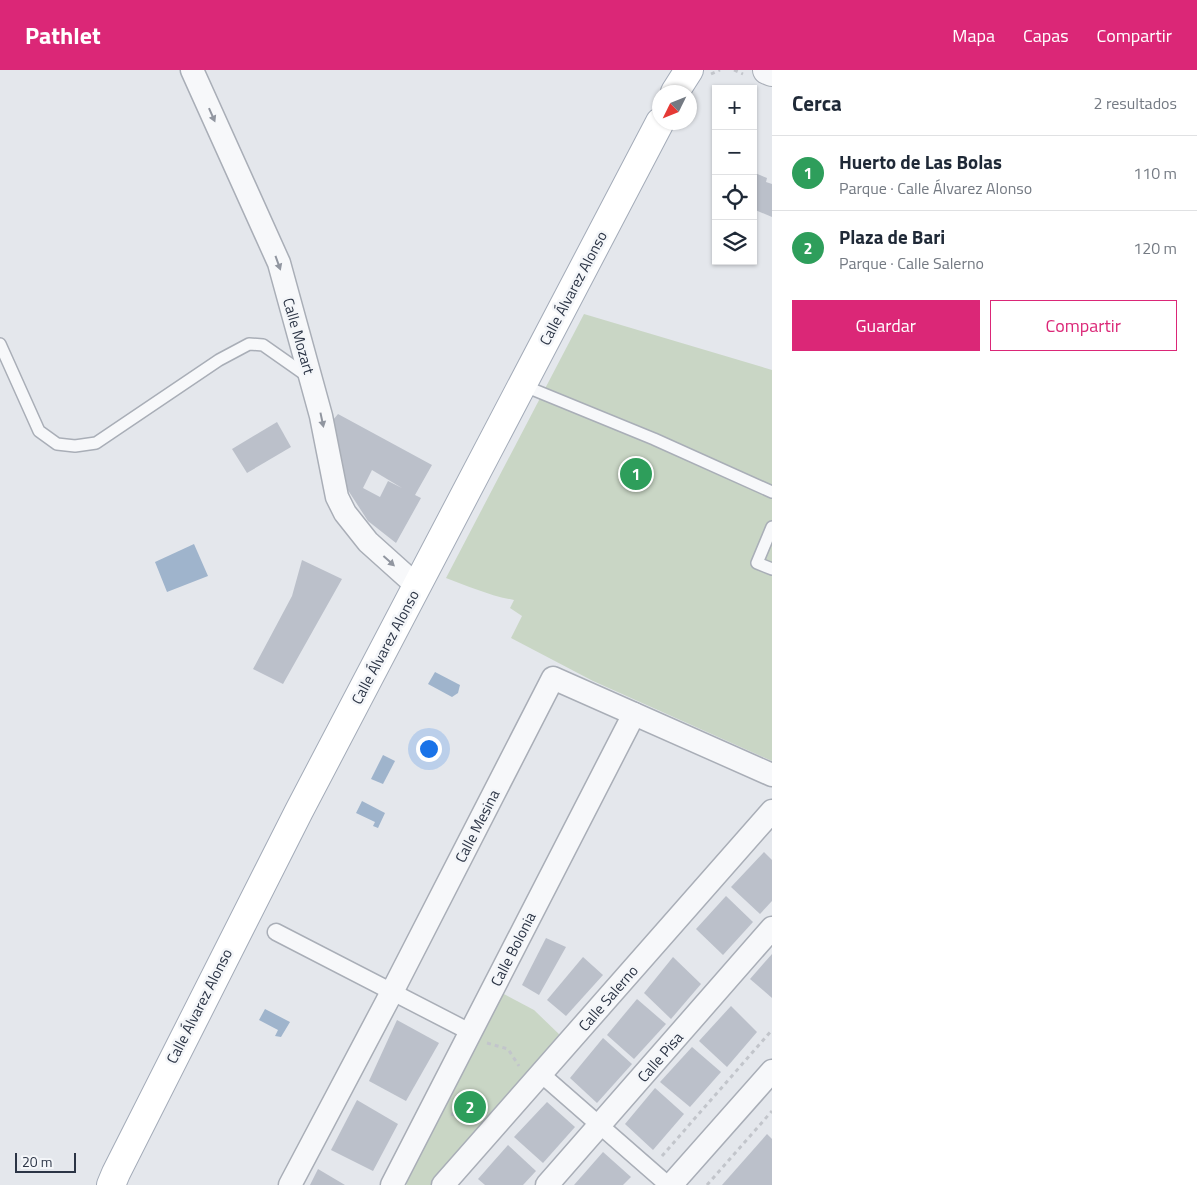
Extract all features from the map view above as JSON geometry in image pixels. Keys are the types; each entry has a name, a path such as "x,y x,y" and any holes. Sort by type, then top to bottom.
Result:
{"main road":[{"name":"Calle Álvarez Alonso","path":"112,1181 256,893 656,130"}],"street":[{"name":"Calle Mozart","path":"192,70 279,263 321,416 336,497 345,513 368,542 417,586"},
{"path":"767,70 772,72"},
{"name":"Calle Mesina","path":"290,1185 392,992 553,678 772,776"},
{"name":"Calle Bolonia","path":"392,1185 634,714"},
{"name":"Calle Salerno","path":"444,1185 772,811"},
{"name":"Calle Pisa","path":"547,1185 772,928"},
{"path":"276,932 470,1032"},
{"path":"541,1074 670,1185 769,1080"}],"lane":[{"path":"0,344 40,431 58,444 75,446 96,444 219,360 249,344 263,346 311,379"},
{"path":"522,385 654,439 772,492"},
{"path":"772,527 757,563 772,569"}],"path":[{"path":"650,1169 772,1030"},
{"path":"470,1032 481,1041 508,1049 523,1071 541,1074"},
{"path":"431,1109 462,1117 481,1143"},
{"path":"707,1185 772,1111"}],"green space":[{"path":"584,314 772,370 772,761 593,681 511,638 522,616 510,608 514,600 446,578"},
{"path":"502,993 534,1010 562,1037 433,1185 407,1185 402,1177"}],"water":[{"path":"194,544 208,576 167,592 155,562"},
{"path":"435,672 460,685 458,693 452,697 428,684"},
{"path":"383,755 395,761 383,784 371,779"},
{"path":"362,801 385,813 378,828 373,826 375,822 356,813"},
{"path":"265,1009 290,1022 281,1037 275,1036 278,1030 259,1020"}],"building":[{"path":"757,174 767,178 766,182 772,184 772,217 757,211"},
{"path":"338,414 432,465 415,495 421,498 396,543 368,521 344,484 333,420","holes":["372,470 402,488 388,481 380,497 363,488"]},
{"path":"277,422 291,447 247,473 232,449"},
{"path":"302,560 342,579 283,684 253,669 292,596"},
{"path":"764,852 772,860 772,901 760,914 731,887"},
{"path":"726,896 753,922 723,955 696,929"},
{"path":"546,938 566,947 539,995 522,985"},
{"path":"772,954 772,998 750,979"},
{"path":"583,957 603,975 566,1016 547,1000"},
{"path":"673,957 701,984 671,1019 644,993"},
{"path":"637,999 666,1024 634,1059 607,1035"},
{"path":"731,1006 757,1032 727,1067 699,1041"},
{"path":"397,1020 439,1043 406,1101 369,1081"},
{"path":"603,1038 632,1064 597,1103 570,1078"},
{"path":"692,1047 721,1072 690,1107 660,1082"},
{"path":"655,1088 684,1114 653,1150 625,1124"},
{"path":"357,1100 398,1124 373,1171 331,1150"},
{"path":"547,1102 575,1127 543,1163 514,1137"},
{"path":"767,1134 772,1139 772,1185 722,1185"},
{"path":"508,1145 536,1171 523,1185 485,1185 478,1179"},
{"path":"603,1152 631,1177 623,1185 574,1185"},
{"path":"318,1169 345,1185 310,1185"}],"place":[{"name":"Huerto de Las Bolas","path":"636,474"},
{"name":"Plaza de Bari","path":"470,1107"}]}
